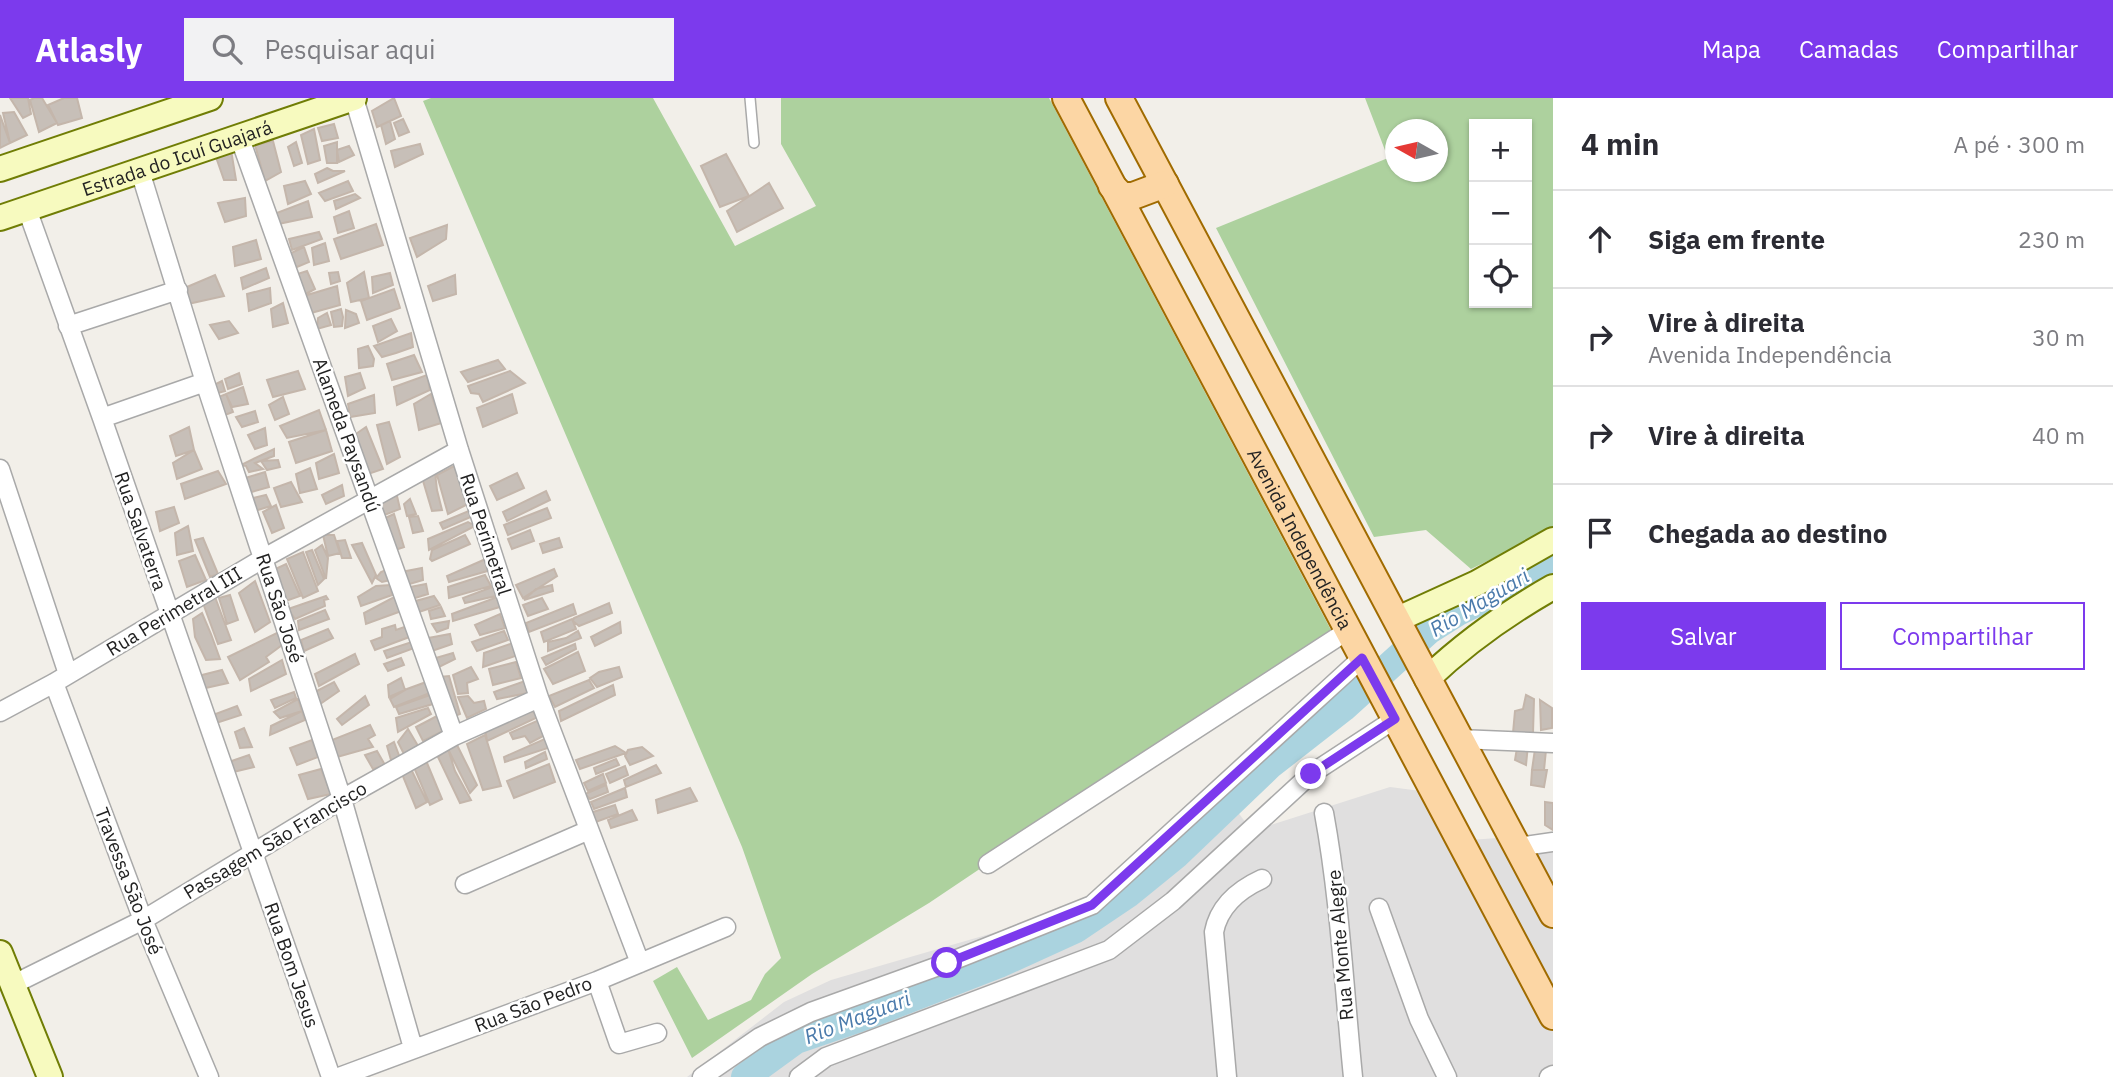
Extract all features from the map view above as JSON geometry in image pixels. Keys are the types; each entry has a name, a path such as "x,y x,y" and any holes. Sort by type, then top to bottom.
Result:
{"main road":[{"path":"0,169 210,98"},
{"name":"Estrada do Icuí Guajará","path":"0,218 354,98"},
{"name":"Avenida Independência","path":"1066,98 1553,1016"},
{"path":"1119,98 1553,914"},
{"path":"1112,186 1122,196 1133,197 1165,184"},
{"path":"1398,619 1477,583 1553,540"},
{"path":"1425,676 1481,632 1553,587"},
{"path":"0,953 50,1077"}],"street":[{"name":"Rua Perimetral","path":"354,98 459,450 539,698 640,963"},
{"name":"Alameda Paysandú","path":"239,136 454,736"},
{"name":"Rua São José","path":"140,171 205,382 342,799 413,1048"},
{"name":"Rua Salvaterra","path":"27,209 253,853"},
{"path":"68,326 178,290"},
{"path":"102,418 205,382"},
{"name":"Rua Perimetral III","path":"0,712 61,679 264,558 459,450"},
{"name":"Travessa São José","path":"0,469 61,679 143,920 209,1077"},
{"path":"988,864 1347,631"},
{"path":"702,1077 760,1037 811,1012 947,963 1092,905 1365,663"},
{"name":"Passagem São Francisco","path":"12,985 143,920 342,799 454,736 539,698"},
{"path":"799,1077 826,1057 1109,950 1173,901 1311,774 1391,713"},
{"path":"1459,739 1553,743"},
{"name":"Rua Monte Alegre","path":"1324,813 1339,909 1353,1077"},
{"path":"465,884 589,830"},
{"path":"1517,847 1553,842"},
{"name":"Rua Bom Jesus","path":"253,853 331,1077"},
{"path":"1227,1077 1214,932 1217,917 1232,897 1262,879"},
{"path":"1379,908 1419,1019 1447,1077"},
{"name":"Rua São Pedro","path":"339,1077 597,981 726,927"},
{"path":"597,981 619,1044 657,1033"}],"lane":[{"path":"750,98 754,143"}],"shaded area":[{"path":"1390,787 1436,793 1455,841 1553,834 1553,1077 687,1077 784,1002 831,980 1024,924 1135,878 1222,791 1252,831"}],"green space":[{"path":"431,98 653,98 735,246 816,206 781,144 781,98 1049,98 1332,632 929,903 812,974 692,1058 653,981 677,967 708,1020 751,1000 765,974 781,958 742,847 423,101"},
{"path":"1365,98 1553,98 1553,584 1506,552 1471,569 1426,530 1374,537 1216,228 1385,159 1385,182 1448,182 1448,119 1385,119 1385,150"}],"building":[{"path":"10,98 28,98 31,114 23,118"},
{"path":"42,98 57,123 39,132 30,100"},
{"path":"64,98 77,98 82,118 58,125 48,105"},
{"path":"394,98 401,116 377,127 372,111"},
{"path":"14,112 27,135 10,143 3,113"},
{"path":"0,115 10,143 0,148"},
{"path":"403,119 409,132 399,136 394,123"},
{"path":"390,121 395,139 386,144 381,125"},
{"path":"334,124 338,138 322,141 318,128"},
{"path":"314,129 320,160 308,164 301,135"},
{"path":"273,141 281,172 265,181 255,145"},
{"path":"296,142 302,163 294,166 288,147"},
{"path":"337,142 337,163 327,163 324,146"},
{"path":"420,144 423,154 395,167 391,151"},
{"path":"349,146 354,155 339,162 337,150"},
{"path":"231,150 236,180 224,180 216,157"},
{"path":"726,154 749,196 720,207 701,166"},
{"path":"327,168 345,171 318,183 315,174"},
{"path":"305,181 311,194 288,204 284,186"},
{"path":"348,181 353,191 325,201 319,193"},
{"path":"769,183 783,208 737,232 727,211"},
{"path":"355,194 360,198 336,209 334,201"},
{"path":"245,198 246,216 225,222 218,203"},
{"path":"308,201 312,217 278,224 274,214"},
{"path":"349,211 354,228 338,233 334,217"},
{"path":"376,224 383,245 341,259 334,239"},
{"path":"447,225 446,239 417,257 410,238"},
{"path":"319,232 322,239 292,250 289,239"},
{"path":"256,240 261,259 235,266 233,247"},
{"path":"325,243 329,261 314,265 312,248"},
{"path":"304,247 309,262 292,269 289,254"},
{"path":"266,268 269,278 243,289 241,278"},
{"path":"307,271 315,289 300,297 291,276"},
{"path":"338,272 340,281 331,284 329,273"},
{"path":"364,272 369,298 351,302 347,283"},
{"path":"390,273 393,285 373,293 372,277"},
{"path":"215,275 224,296 188,304 187,287"},
{"path":"455,275 456,294 433,301 428,286"},
{"path":"337,286 340,305 311,313 304,296"},
{"path":"270,288 271,303 249,311 247,294"},
{"path":"394,289 400,308 367,320 361,301"},
{"path":"283,303 288,323 273,327 271,309"},
{"path":"341,309 342,326 334,327 331,312"},
{"path":"346,310 356,314 359,323 345,328"},
{"path":"327,313 331,325 317,329 318,318"},
{"path":"391,319 397,331 378,342 373,326"},
{"path":"229,321 238,333 219,339 210,325"},
{"path":"411,333 413,347 396,353 382,357 374,346"},
{"path":"368,346 374,359 373,366 359,368 358,349"},
{"path":"414,355 422,372 392,380 387,364"},
{"path":"498,360 505,369 468,382 461,372"},
{"path":"298,371 305,389 273,397 267,380"},
{"path":"510,371 525,383 483,402 479,394 471,393 468,386"},
{"path":"239,373 242,384 228,389 225,379"},
{"path":"360,373 365,388 348,396 345,377"},
{"path":"427,375 430,390 397,405 394,387"},
{"path":"222,381 225,391 214,394 210,387"},
{"path":"243,387 248,404 232,407 226,394"},
{"path":"226,394 233,412 220,417 216,398"},
{"path":"431,394 441,423 419,430 414,404"},
{"path":"512,394 517,413 483,427 477,408"},
{"path":"374,395 375,413 350,417 348,404"},
{"path":"283,397 289,414 275,420 269,405"},
{"path":"319,410 326,430 287,438 280,426"},
{"path":"255,411 258,422 242,427 236,417"},
{"path":"389,422 400,457 387,464 377,425"},
{"path":"189,427 194,450 176,456 170,436"},
{"path":"366,427 383,469 365,475 350,438"},
{"path":"265,428 267,445 255,449 248,435"},
{"path":"326,430 332,451 296,463 289,442"},
{"path":"274,449 274,456 255,463 263,469 249,472 246,466 241,465"},
{"path":"194,450 202,469 177,479 173,463"},
{"path":"334,454 339,473 319,479 316,463"},
{"path":"278,460 280,467 267,470 261,461"},
{"path":"454,466 468,504 448,514 437,475"},
{"path":"310,468 317,489 300,493 296,474"},
{"path":"218,471 226,484 185,499 181,484"},
{"path":"265,472 269,487 248,493 242,479"},
{"path":"435,472 442,510 432,511 421,474"},
{"path":"517,473 524,488 497,500 490,486"},
{"path":"291,482 302,502 281,507 274,488"},
{"path":"342,485 344,496 326,504 322,495"},
{"path":"546,491 550,500 507,521 503,512"},
{"path":"266,495 271,506 251,512 249,499"},
{"path":"397,496 400,509 382,516 378,501"},
{"path":"410,499 416,514 407,516 404,504"},
{"path":"276,505 284,528 272,533 263,512"},
{"path":"174,507 179,523 160,531 156,512"},
{"path":"547,508 551,518 508,535 504,525"},
{"path":"471,510 473,516 443,529 440,523"},
{"path":"394,514 404,547 395,550 381,520"},
{"path":"418,516 423,531 413,533 409,517"},
{"path":"468,522 475,526 429,550 428,539"},
{"path":"188,526 193,551 177,555 175,533"},
{"path":"530,530 534,541 512,549 508,539"},
{"path":"323,535 334,535 340,553 328,556"},
{"path":"465,535 470,544 432,561 430,559 432,550"},
{"path":"203,538 218,574 210,577 195,540"},
{"path":"559,538 562,547 543,553 540,544"},
{"path":"345,540 351,558 342,558 337,541"},
{"path":"362,543 376,575 372,583 352,545"},
{"path":"322,545 328,558 326,579 315,550"},
{"path":"312,550 324,579 318,585 306,552"},
{"path":"303,552 318,591 303,598 287,559"},
{"path":"195,555 206,580 187,587 179,561"},
{"path":"488,558 491,570 449,582 447,576"},
{"path":"286,564 300,596 283,602 271,571"},
{"path":"391,568 395,579 382,582 376,578 381,572"},
{"path":"422,568 423,580 406,585 401,572"},
{"path":"554,569 557,576 523,598 516,585"},
{"path":"485,575 491,586 449,598 448,587"},
{"path":"255,581 270,622 255,632 239,593"},
{"path":"426,584 428,594 412,599 410,587"},
{"path":"390,585 392,595 361,606 358,597 376,586"},
{"path":"552,585 553,591 524,600 536,589"},
{"path":"495,586 496,596 465,603 463,598"},
{"path":"400,594 404,610 366,624 364,613"},
{"path":"230,595 238,620 227,624 219,598"},
{"path":"326,596 328,599 324,600 325,606 295,619 288,609"},
{"path":"434,596 440,605 416,613 412,602"},
{"path":"500,596 503,606 453,621 452,614"},
{"path":"215,597 231,640 218,644 203,603"},
{"path":"542,598 548,609 528,616 523,605"},
{"path":"609,603 612,613 579,626 573,621 574,618"},
{"path":"573,604 576,614 529,632 526,623"},
{"path":"441,607 445,616 431,619 429,611"},
{"path":"325,610 329,619 299,630 298,621"},
{"path":"202,613 220,659 206,660 195,637 193,619"},
{"path":"500,614 505,628 480,635 475,625"},
{"path":"572,619 576,629 544,642 541,632"},
{"path":"449,621 448,628 437,632 432,624"},
{"path":"620,622 621,633 595,646 591,637"},
{"path":"395,625 396,630 410,625 412,636 375,650 371,641 382,637 382,629"},
{"path":"328,629 333,638 304,651 301,640"},
{"path":"504,631 508,640 477,651 472,642"},
{"path":"578,631 581,638 548,651 548,642 566,638"},
{"path":"279,632 282,645 266,657 269,662 240,680 228,657"},
{"path":"450,634 452,644 432,651 428,638"},
{"path":"415,641 417,647 387,658 384,651"},
{"path":"516,642 521,654 483,667 484,653"},
{"path":"575,644 576,649 546,665 542,658"},
{"path":"578,652 585,671 553,684 544,669"},
{"path":"453,653 455,659 437,668 432,659"},
{"path":"355,654 359,664 319,686 315,674"},
{"path":"401,658 404,665 388,671 384,664"},
{"path":"282,660 286,674 251,691 249,679"},
{"path":"516,662 521,678 493,685 489,669"},
{"path":"471,667 478,679 467,683 468,693 458,694 453,675"},
{"path":"619,667 622,677 597,687 590,678 599,672"},
{"path":"222,670 228,683 201,689 198,676"},
{"path":"449,676 460,714 455,716 438,677"},
{"path":"401,678 405,690 389,697 388,685"},
{"path":"589,680 594,688 555,707 549,696"},
{"path":"429,681 430,693 394,707 390,699"},
{"path":"525,681 528,693 497,699 494,692"},
{"path":"334,682 339,691 320,704 313,693"},
{"path":"613,685 615,695 561,721 559,711"},
{"path":"294,692 296,698 275,708 271,700"},
{"path":"430,695 433,704 399,714 396,707"},
{"path":"1526,695 1534,699 1533,733 1513,733 1515,711 1523,709"},
{"path":"365,696 369,705 342,725 337,719"},
{"path":"468,696 474,703 484,701 486,709 467,718 458,697"},
{"path":"298,699 302,711 280,718 274,712"},
{"path":"1540,700 1552,708 1552,728 1541,730"},
{"path":"237,706 241,715 213,724 210,716"},
{"path":"529,707 538,717 487,741 485,728"},
{"path":"428,708 431,714 398,732 396,718"},
{"path":"302,711 305,720 270,735 271,726"},
{"path":"439,715 445,730 423,741 416,727"},
{"path":"539,720 545,735 530,743 525,736 513,739 510,733"},
{"path":"370,725 375,735 368,739 373,747 337,757 332,740"},
{"path":"244,728 252,747 240,748 235,732"},
{"path":"408,729 418,746 404,754 398,742"},
{"path":"485,735 501,786 483,790 467,744"},
{"path":"547,738 551,747 505,762 504,757"},
{"path":"312,740 318,757 297,765 290,748"},
{"path":"394,742 400,758 391,760 387,746"},
{"path":"1536,742 1546,750 1544,770 1532,770"},
{"path":"457,745 477,785 470,793 448,749"},
{"path":"1528,745 1526,765 1515,760 1517,748"},
{"path":"615,746 626,753 580,769 576,760"},
{"path":"642,747 653,756 630,765 625,756 628,750"},
{"path":"448,749 455,771 471,800 460,803 438,757"},
{"path":"377,751 385,765 373,769 365,755"},
{"path":"545,752 547,759 526,768 525,762"},
{"path":"249,755 254,767 229,773 226,763"},
{"path":"616,759 619,765 596,774 594,768"},
{"path":"427,763 442,799 430,805 413,765"},
{"path":"549,764 555,782 514,798 507,781"},
{"path":"656,765 661,773 626,787 624,780"},
{"path":"625,766 628,775 610,783 606,774"},
{"path":"321,769 331,794 308,799 299,775"},
{"path":"411,769 427,802 416,808 402,774"},
{"path":"1532,770 1547,770 1544,787 1531,785"},
{"path":"603,774 606,783 588,791 584,783"},
{"path":"606,785 608,792 590,799 585,794"},
{"path":"625,788 627,797 594,809 591,802"},
{"path":"690,788 697,801 658,813 656,800"},
{"path":"1545,802 1553,803 1553,830 1545,825"},
{"path":"615,805 618,814 593,823 590,813"},
{"path":"632,810 637,820 611,828 608,820"}],"waterway":[{"name":"Rio Maguari","path":"745,1077 796,1040 999,964 1076,929 1128,894 1176,855 1270,765 1343,708 1428,631 1553,558"}],"route":[{"path":"947,963 1092,905 1362,658 1395,719 1311,774"}]}
